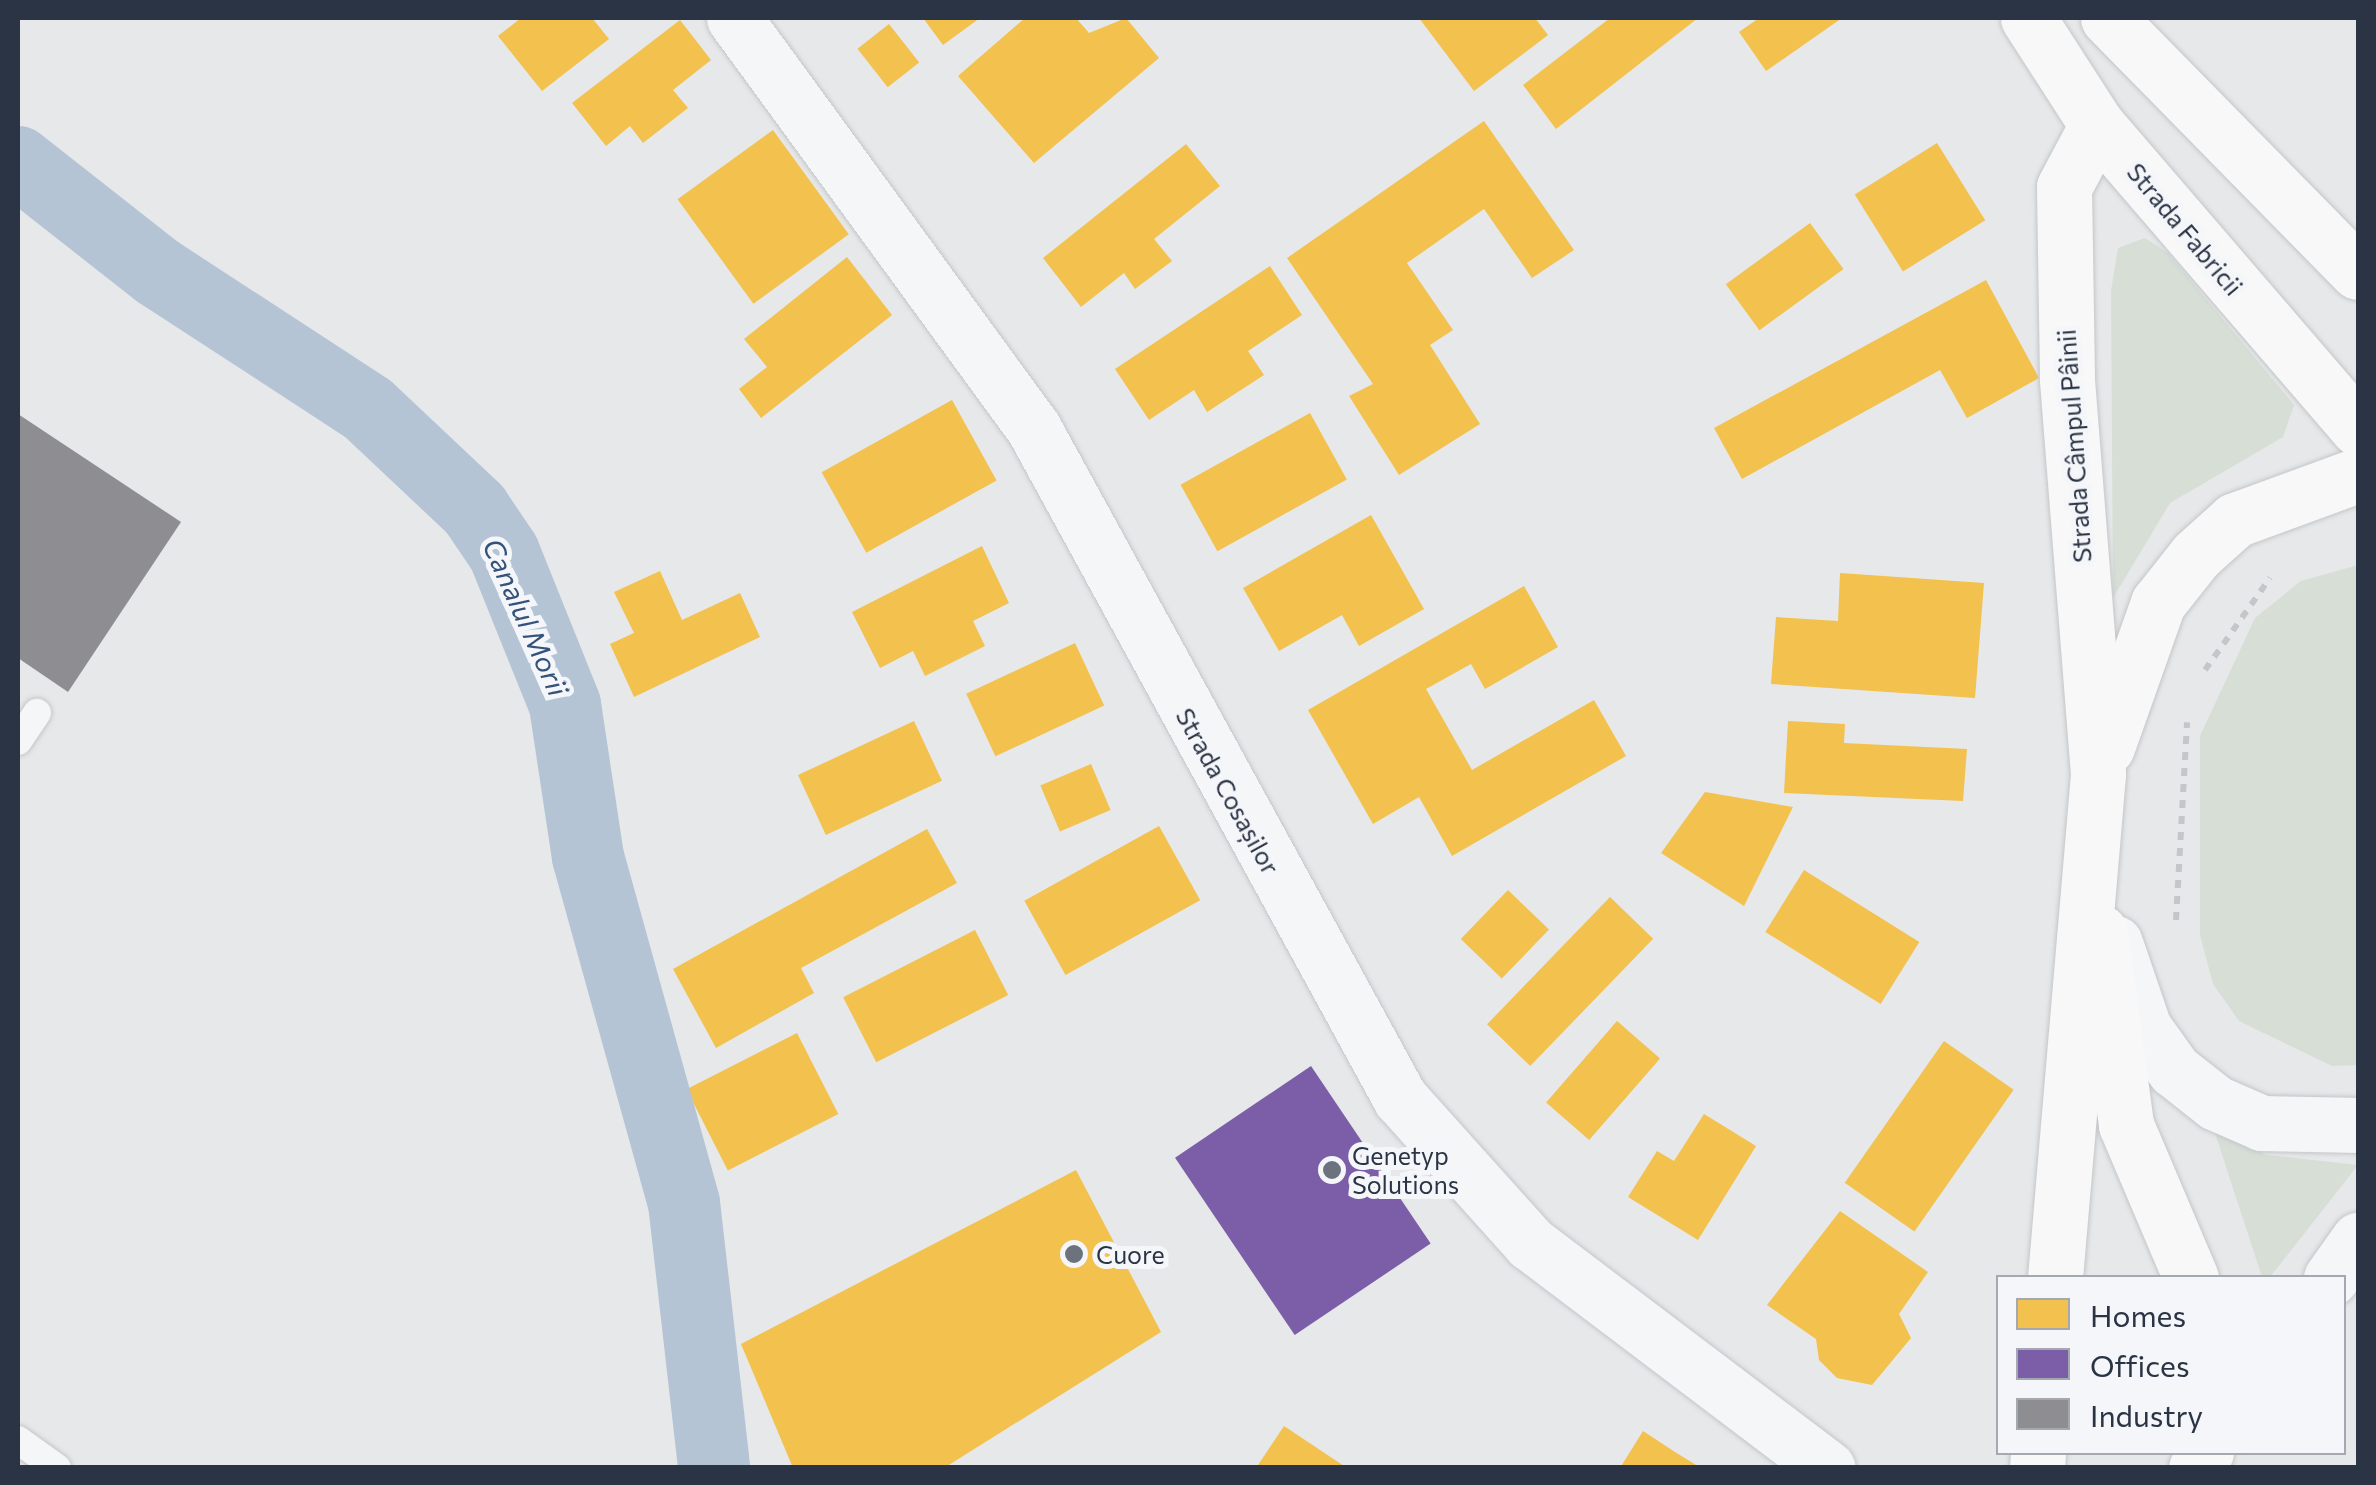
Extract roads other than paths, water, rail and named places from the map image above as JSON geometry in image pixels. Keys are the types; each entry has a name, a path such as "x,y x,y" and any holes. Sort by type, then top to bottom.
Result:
{"street":[{"name":"Strada Cosașilor","path":"734,18 1034,429 1400,1098 1530,1242 1828,1468"},
{"name":"Strada Fabricii","path":"2028,18 2096,125 2358,428"},
{"path":"2108,18 2358,272"},
{"path":"2096,125 2137,105 2198,110"},
{"name":"Strada Câmpul Pâinii","path":"2096,125 2064,187 2067,378 2098,774 2094,879 2126,1125 2190,1275"},
{"name":"Strada Câmpul Pâinii","path":"2098,774 2158,604 2196,555 2235,520 2358,475"},
{"name":"Strada Câmpul Pâinii","path":"2094,879 2144,1028 2174,1070 2216,1103 2262,1122 2358,1125"},
{"name":"Strada Câmpul Pâinii","path":"2054,1275 2074,974 2094,879"},
{"path":"2333,1275 2358,1240"}],"lane":[{"path":"18,740 36,712"},
{"path":"18,1440 57,1468"}],"waterway":[{"name":"Canalul Morii","path":"18,162 158,272 368,409 475,510 504,553 565,705 588,857 684,1203 714,1468"}],"place":[{"name":"Genetyp Solutions","path":"1332,1170"},
{"name":"Cuore","path":"1074,1254"}]}
